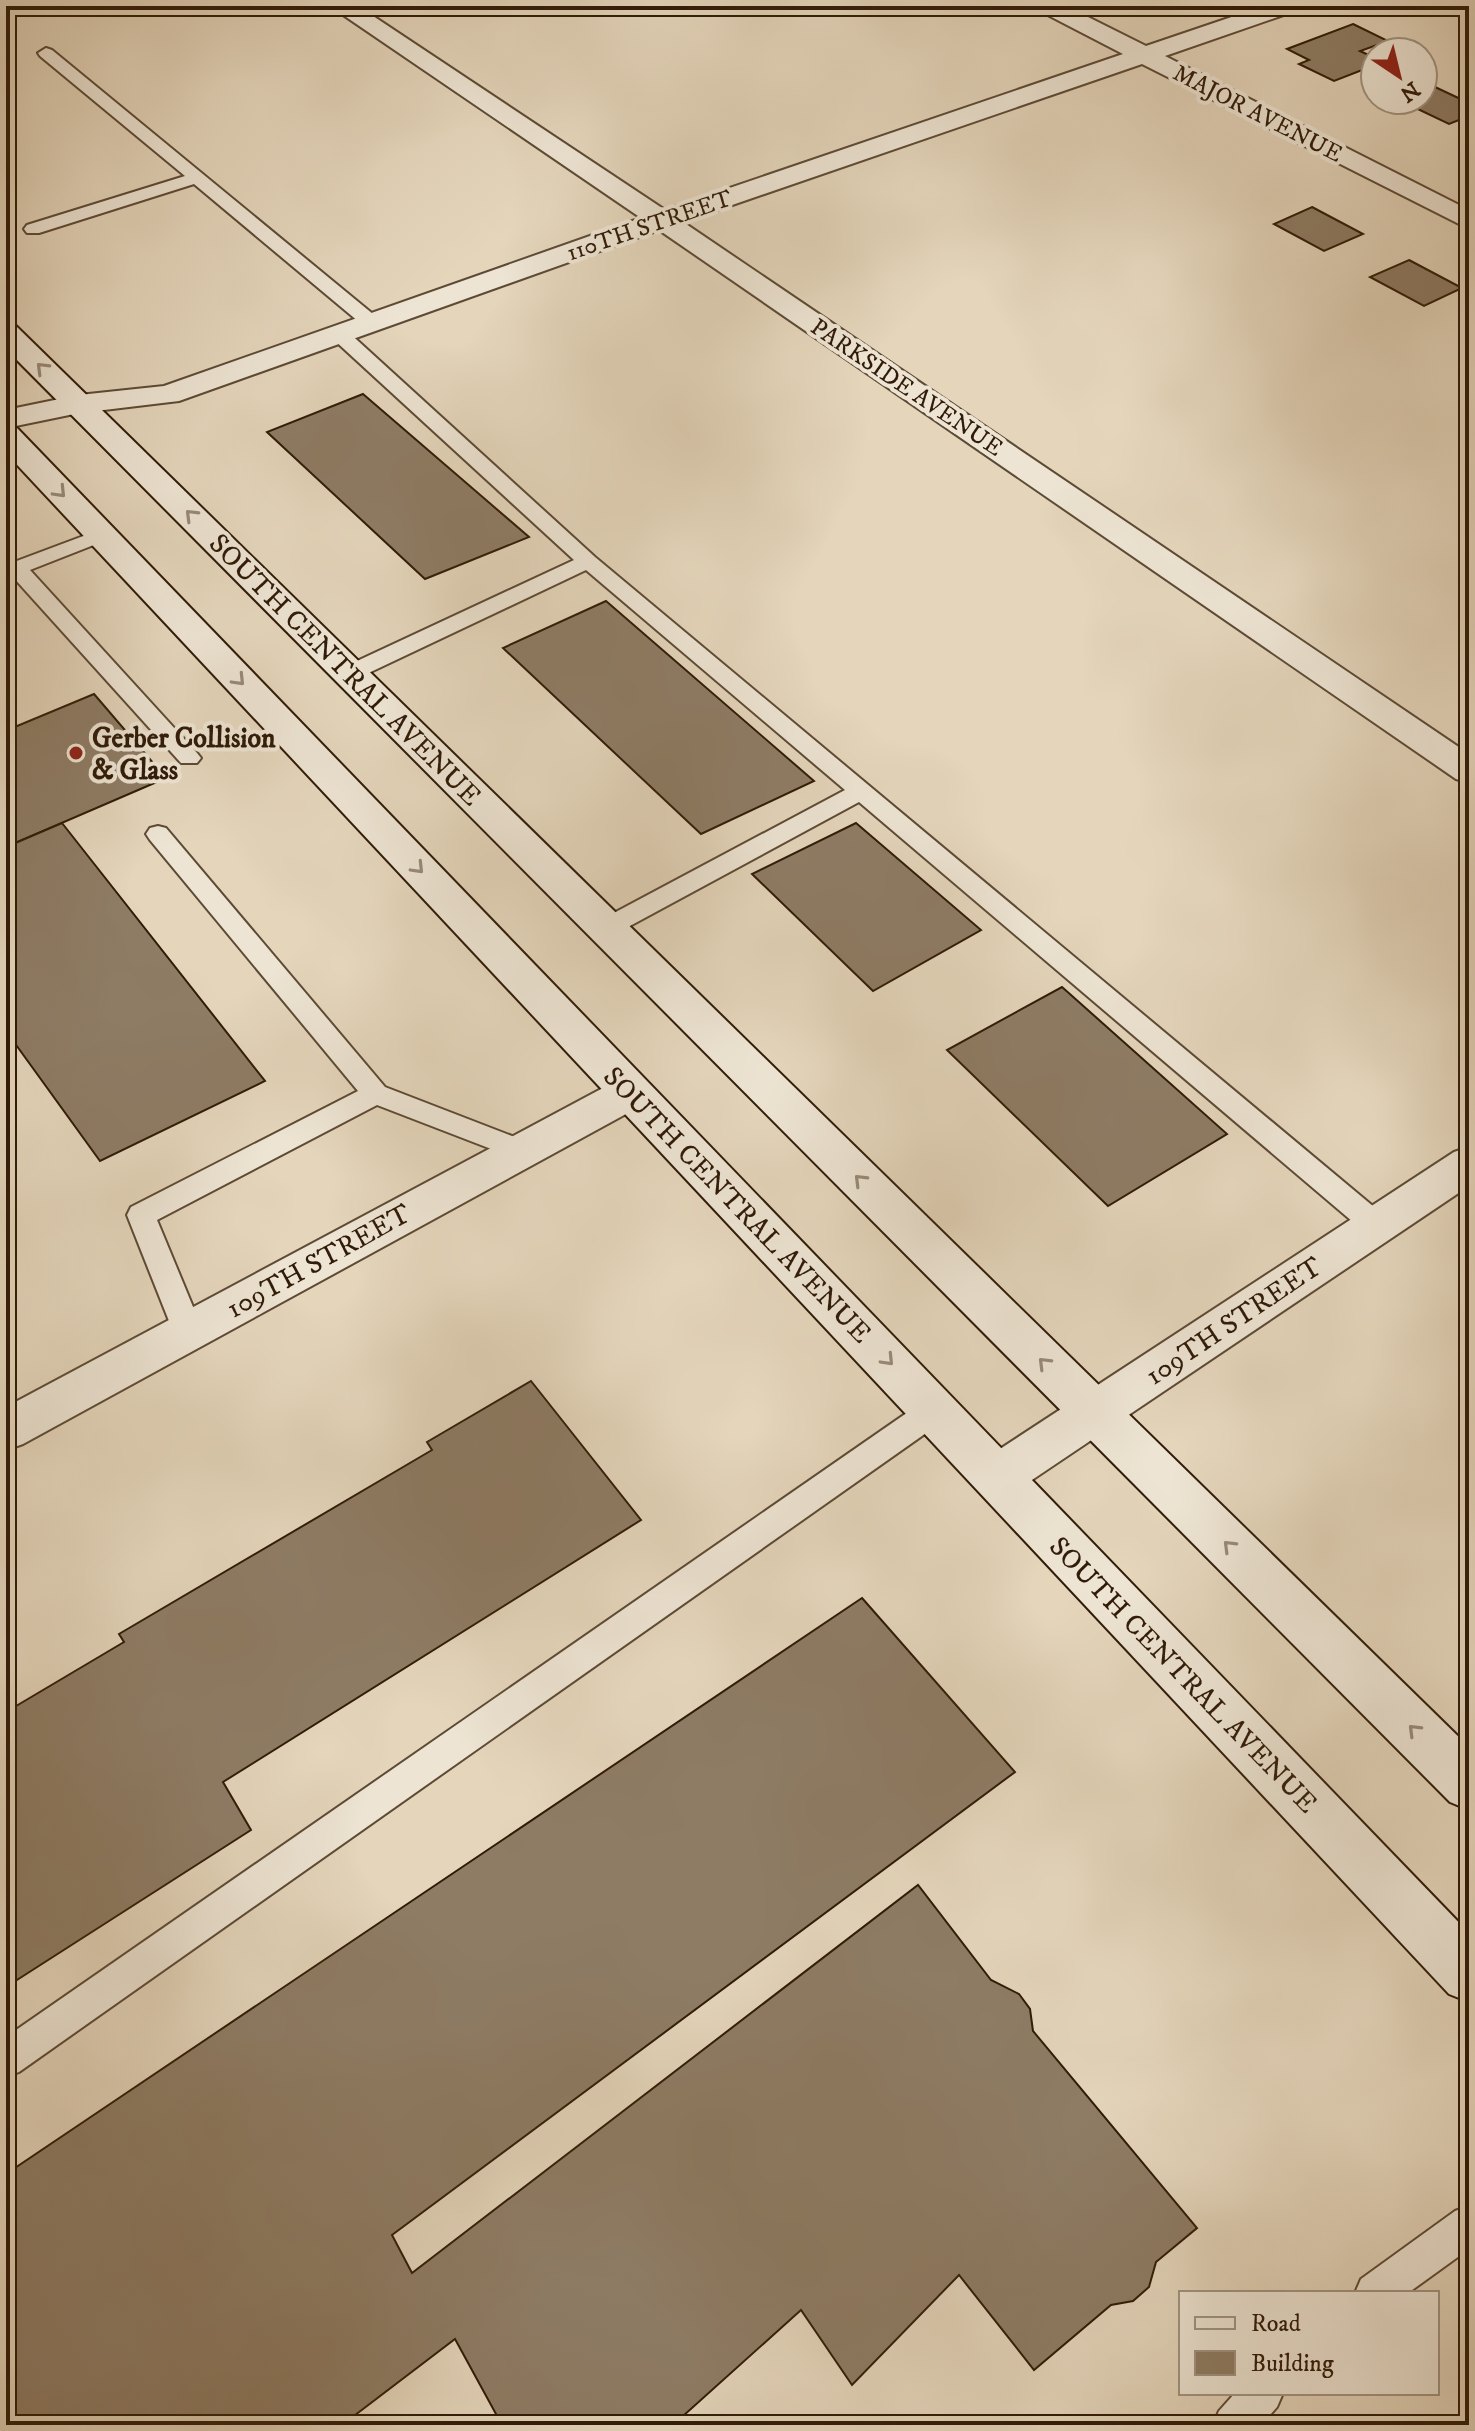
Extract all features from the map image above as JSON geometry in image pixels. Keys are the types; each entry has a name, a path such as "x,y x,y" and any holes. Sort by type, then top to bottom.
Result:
{"street":[{"name":"PARKSIDE AVENUE","path":"342,6 662,220 1469,771"},
{"name":"MAJOR AVENUE","path":"1048,6 1469,221"},
{"name":"110TH STREET","path":"6,419 79,404 168,395 662,220 1287,6"},
{"name":"SOUTH CENTRAL AVENUE","path":"6,332 1469,1784"},
{"name":"SOUTH CENTRAL AVENUE","path":"6,435 1469,1974"},
{"name":"109TH STREET","path":"6,1430 631,1092"},
{"name":"109TH STREET","path":"997,1477 1469,1164"}],"lane":[{"path":"46,53 372,323"},
{"path":"33,229 197,178"},
{"path":"339,334 588,561 1376,1225"},
{"path":"102,535 11,570 189,758"},
{"path":"350,673 588,561"},
{"path":"606,928 861,791"},
{"path":"158,834 376,1094 520,1150"},
{"path":"188,1331 141,1215 376,1094"},
{"path":"6,2059 935,1410"},
{"path":"1378,2291 1469,2225"},
{"path":"1233,2425 1261,2395"}],"building":[{"path":"1353,24 1378,36 1359,36 1359,71 1334,81 1299,64 1309,60 1287,49"},
{"path":"1439,89 1469,103 1469,116 1449,124 1432,116 1439,116"},
{"path":"1312,207 1363,234 1324,251 1274,224"},
{"path":"1409,260 1462,288 1424,306 1370,277"},
{"path":"363,394 529,537 425,579 267,432"},
{"path":"606,601 814,781 701,834 503,648"},
{"name":"Gerber Collision & Glass","path":"94,694 166,778 6,847 6,724 10,729"},
{"path":"62,823 265,1081 100,1161 6,1031 6,847"},
{"path":"856,823 981,930 873,991 752,874"},
{"path":"1062,987 1227,1134 1108,1206 947,1050"},
{"path":"531,1381 641,1520 223,1782 251,1830 6,1987 6,1712 124,1642 119,1634 432,1450 427,1442"},
{"path":"862,1598 1015,1772 392,2235 412,2273 918,1885 991,1980 1019,1994 1030,2009 1033,2031 1197,2228 1156,2262 1149,2287 1133,2301 1111,2305 1034,2370 959,2275 852,2385 801,2310 673,2425 502,2425 455,2339 342,2425 6,2425 6,2401 13,2396 6,2381 6,2174"}],"place":[{"name":"Gerber Collision & Glass","path":"76,753"}]}
